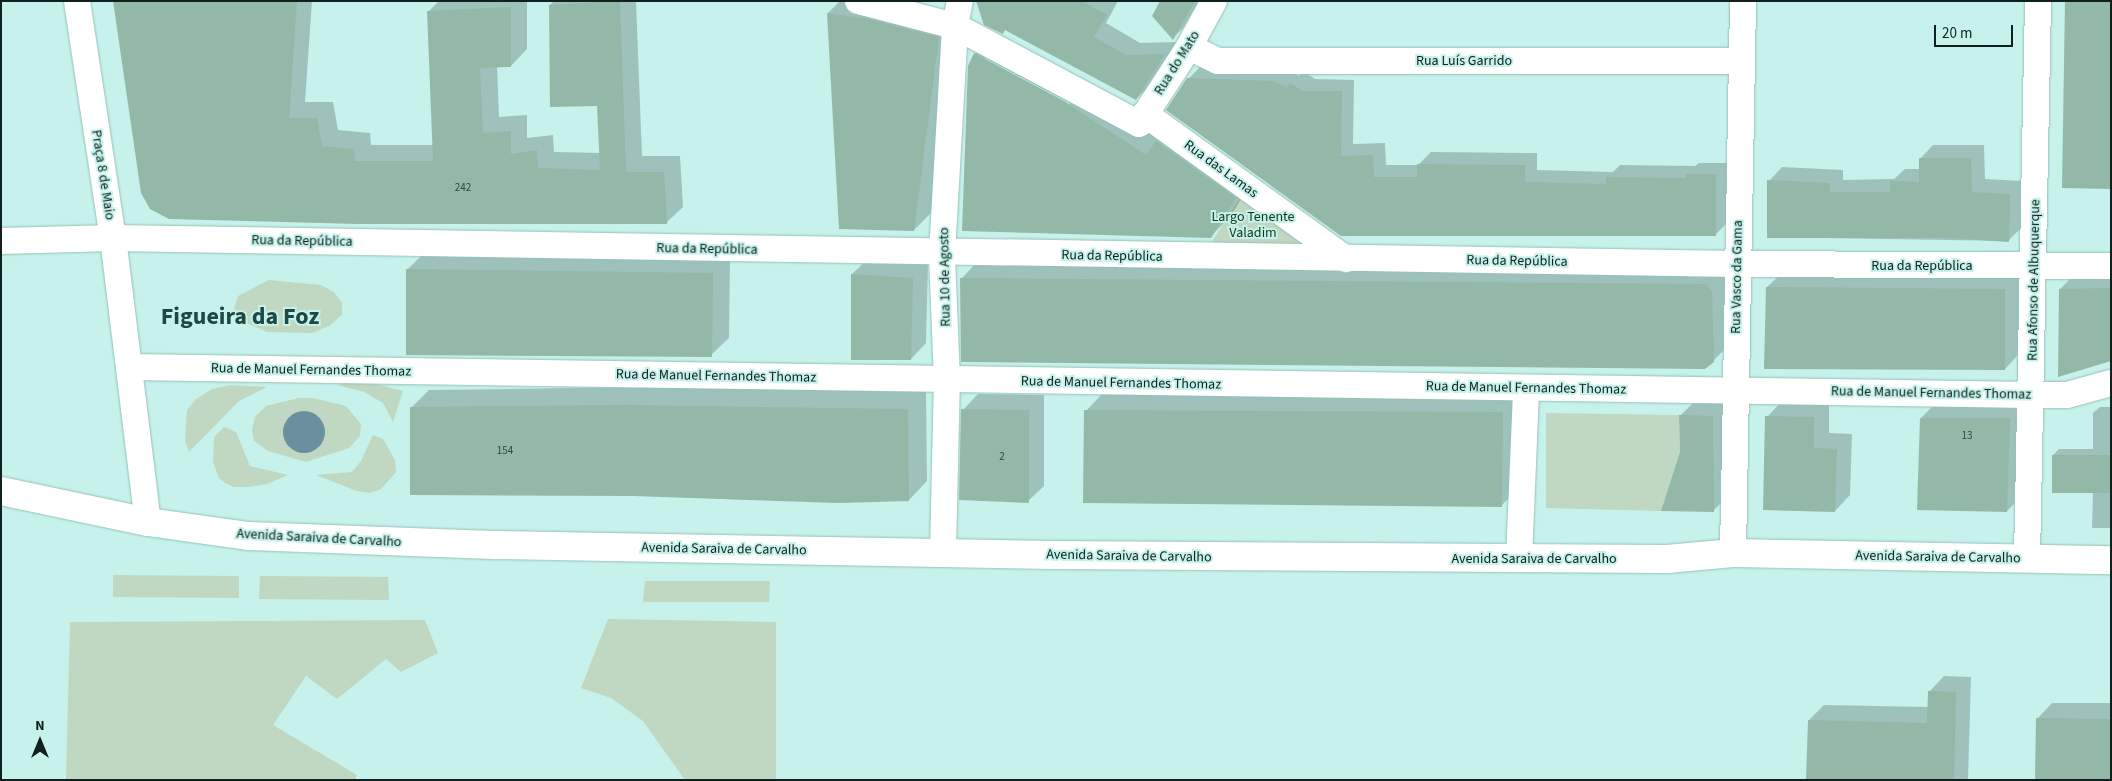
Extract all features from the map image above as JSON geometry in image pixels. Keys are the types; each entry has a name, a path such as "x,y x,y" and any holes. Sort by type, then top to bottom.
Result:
{"main road":[{"name":"Avenida Saraiva de Carvalho","path":"1,491 148,522 268,537 509,546 1519,559 1667,559 1733,553 2111,560"}],"street":[{"name":"Praça 8 de Maio","path":"1,240 113,238 77,1"},
{"name":"Rua das Lamas","path":"858,1 958,14 1142,119 1346,259"},
{"name":"Rua do Mato","path":"1142,119 1189,47 1214,1"},
{"name":"Rua Vasco da Gama","path":"1733,553 1736,264 1743,1"},
{"name":"Rua Afonso de Albuquerque","path":"2026,558 2032,395 2038,1"},
{"name":"Rua 10 de Agosto","path":"943,552 947,380 942,253 958,14"},
{"name":"Rua Luís Garrido","path":"1189,47 1218,61 1742,61"},
{"name":"Rua da República","path":"113,238 1346,259 2034,267 2111,266"},
{"path":"113,238 148,522"},
{"name":"Rua de Manuel Fernandes Thomaz","path":"129,367 2032,395 2067,395 2111,383"},
{"path":"1519,559 1526,389"},
{"path":"2067,395 2111,400"}],"green space":[{"name":"Largo Tenente Valadim","path":"1247,187 1346,259 1208,248"},
{"path":"269,280 321,285 334,292 342,303 342,315 329,326 312,333 267,332 247,323 234,309 238,296"},
{"path":"350,382 368,382 403,391 393,422 383,403 364,392 337,385"},
{"path":"231,385 267,387 239,401 189,452 185,440 187,410 196,399 212,389"},
{"path":"299,398 313,398 346,406 361,424 360,436 349,448 306,462 268,451 254,441 252,430 255,417 266,406"},
{"path":"1546,413 1679,415 1680,452 1661,511 1546,508"},
{"path":"224,427 236,432 250,466 288,475 267,484 249,487 234,487 225,483 219,478 213,462 214,437"},
{"path":"373,435 383,439 395,460 396,472 381,489 370,493 357,491 316,475 352,472 361,461"},
{"path":"113,575 239,576 239,598 113,597"},
{"path":"260,576 388,577 389,600 259,599"},
{"path":"645,581 770,581 769,602 643,602"},
{"path":"608,619 776,622 776,780 685,780 643,721 611,698 581,688"},
{"path":"425,620 438,653 401,672 386,659 337,699 306,676 273,725 357,775 355,780 66,780 70,622"}],"water":[{"path":"304,411 319,417 325,432 319,447 304,453 289,447 283,432 289,417"}],"building":[{"path":"113,1 297,1 289,118 317,118 322,146 354,149 355,161 433,161 427,11 511,7 511,67 480,68 483,133 511,131 511,154 537,150 538,168 600,170 597,106 550,107 549,5 620,1 626,172 664,172 667,224 358,224 169,219 150,209 141,193"},
{"path":"976,1 1082,1 1107,15 1094,37 1126,55 1165,54 1136,100 1005,30 1003,34 984,25"},
{"path":"1160,1 1195,1 1173,40 1152,16"},
{"path":"2065,1 2111,1 2111,189 2062,188"},
{"path":"827,13 869,19 939,37 914,231 839,229"},
{"path":"974,53 1064,101 1146,155 1156,141 1236,198 1211,238 962,231 968,66"},
{"path":"1187,78 1274,81 1287,88 1290,83 1302,91 1342,91 1341,156 1373,155 1374,177 1417,177 1417,164 1525,165 1525,182 1606,184 1606,177 1686,178 1686,174 1716,174 1716,236 1341,236 1166,110"},
{"path":"1919,158 1971,158 1972,192 2010,194 2009,242 1949,238 1767,238 1767,180 1830,183 1830,192 1890,192 1890,181 1919,182"},
{"path":"406,269 713,273 712,357 406,355"},
{"path":"851,274 913,278 911,360 851,360"},
{"path":"960,278 1706,284 1712,292 1714,362 1705,369 961,362"},
{"path":"1766,287 2005,289 2005,370 1764,369"},
{"path":"2111,288 2111,361 2058,377 2059,289"},
{"path":"627,405 908,409 909,501 838,503 633,496 410,495 410,407"},
{"path":"961,409 1029,410 1029,503 959,500"},
{"path":"1084,410 1503,412 1502,507 1083,503"},
{"path":"1679,415 1713,416 1714,512 1661,511 1680,452"},
{"path":"1765,416 1814,417 1814,448 1837,449 1835,512 1763,510"},
{"path":"1920,418 2010,418 2007,512 1917,510"},
{"path":"2052,455 2111,455 2111,493 2052,493"},
{"path":"1928,691 1956,692 1954,780 1806,780 1808,720 1927,723"},
{"path":"2036,718 2111,719 2111,780 2035,780"}],"district":[{"name":"Figueira da Foz","path":"240,317"}]}
